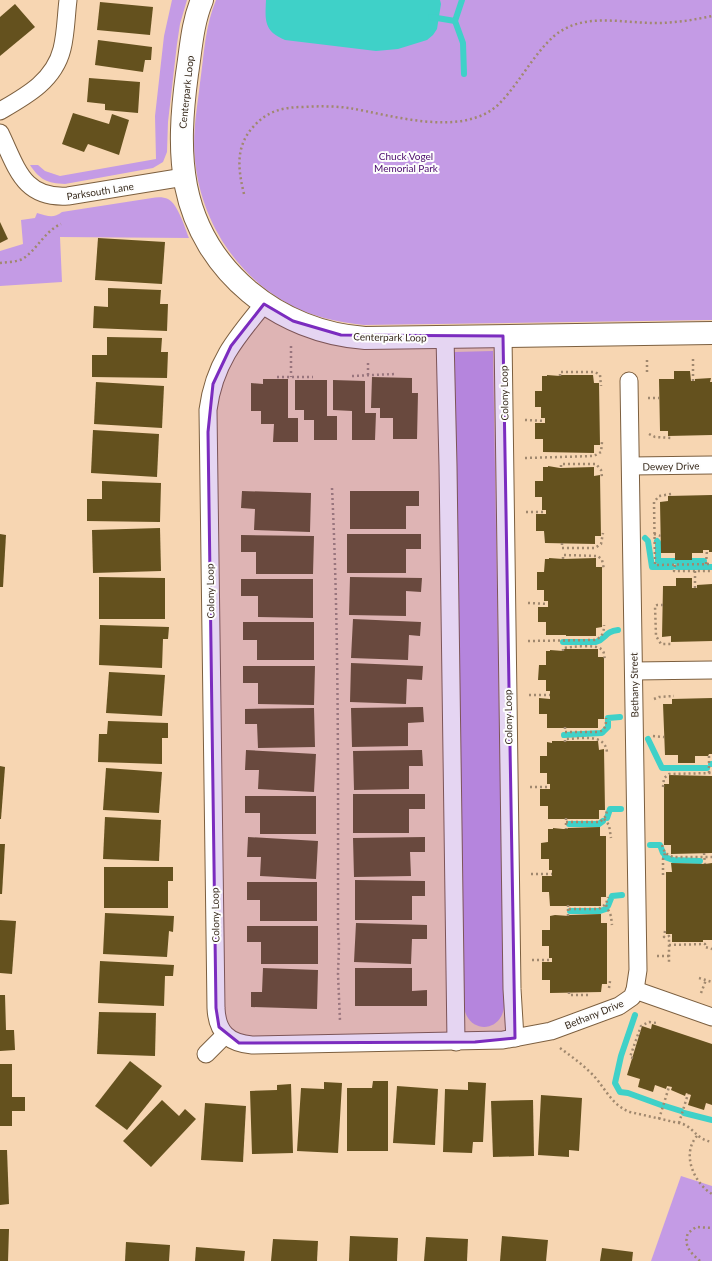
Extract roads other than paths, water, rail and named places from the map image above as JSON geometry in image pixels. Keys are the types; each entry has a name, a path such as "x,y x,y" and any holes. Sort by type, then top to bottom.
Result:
{"street":[{"path":"0,111 36,89 55,67 62,50 68,0"},
{"name":"Centerpark Loop","path":"202,0 196,16 185,95 182,138 184,177 192,207 209,245 243,286 264,304 293,321 332,334 370,338 712,333"},
{"name":"Parksouth Lane","path":"0,133 25,182 36,191 50,196 68,196 184,177"},
{"name":"Colony Loop","path":"225,1035 217,1022 216,1008 208,421 211,392 223,360 236,339 264,304"},
{"name":"Colony Loop","path":"503,336 512,989 515,1038"},
{"path":"444,337 448,466 456,1042"},
{"name":"Bethany Street","path":"629,381 638,970 635,990"},
{"name":"Dewey Drive","path":"630,466 712,465"},
{"path":"634,671 712,670"},
{"path":"635,990 712,1017"},
{"name":"Bethany Drive","path":"515,1038 551,1031 619,1006 632,997 635,990"},
{"path":"206,1054 225,1035 239,1043 252,1045 456,1042 504,1040 515,1038"}],"water":[{"path":"266,0 440,0 441,4 437,29 427,40 398,49 376,51 285,40 278,37 269,29 267,24"}],"waterway":[{"path":"462,0 455,21 463,43 464,74"},
{"path":"431,17 455,21"},
{"path":"645,538 648,541 652,567 672,567"},
{"path":"657,541 658,561 704,561"},
{"path":"677,567 712,567"},
{"path":"563,642 596,642 608,633 618,630"},
{"path":"564,735 602,733 608,727 608,718 620,717"},
{"path":"648,739 662,768 707,768"},
{"path":"607,818 610,809 621,809"},
{"path":"569,824 599,824 603,821"},
{"path":"650,845 660,845 663,853"},
{"path":"665,857 673,860 700,861"},
{"path":"608,906 612,896 622,895"},
{"path":"570,911 600,911 606,909"},
{"path":"635,1015 621,1056 615,1083 620,1092 628,1093 661,1105"},
{"path":"665,1106 681,1111"},
{"path":"684,1113 712,1120"}],"park label":[{"name":"Chuck Vogel Memorial Park","path":"406,162"}]}
